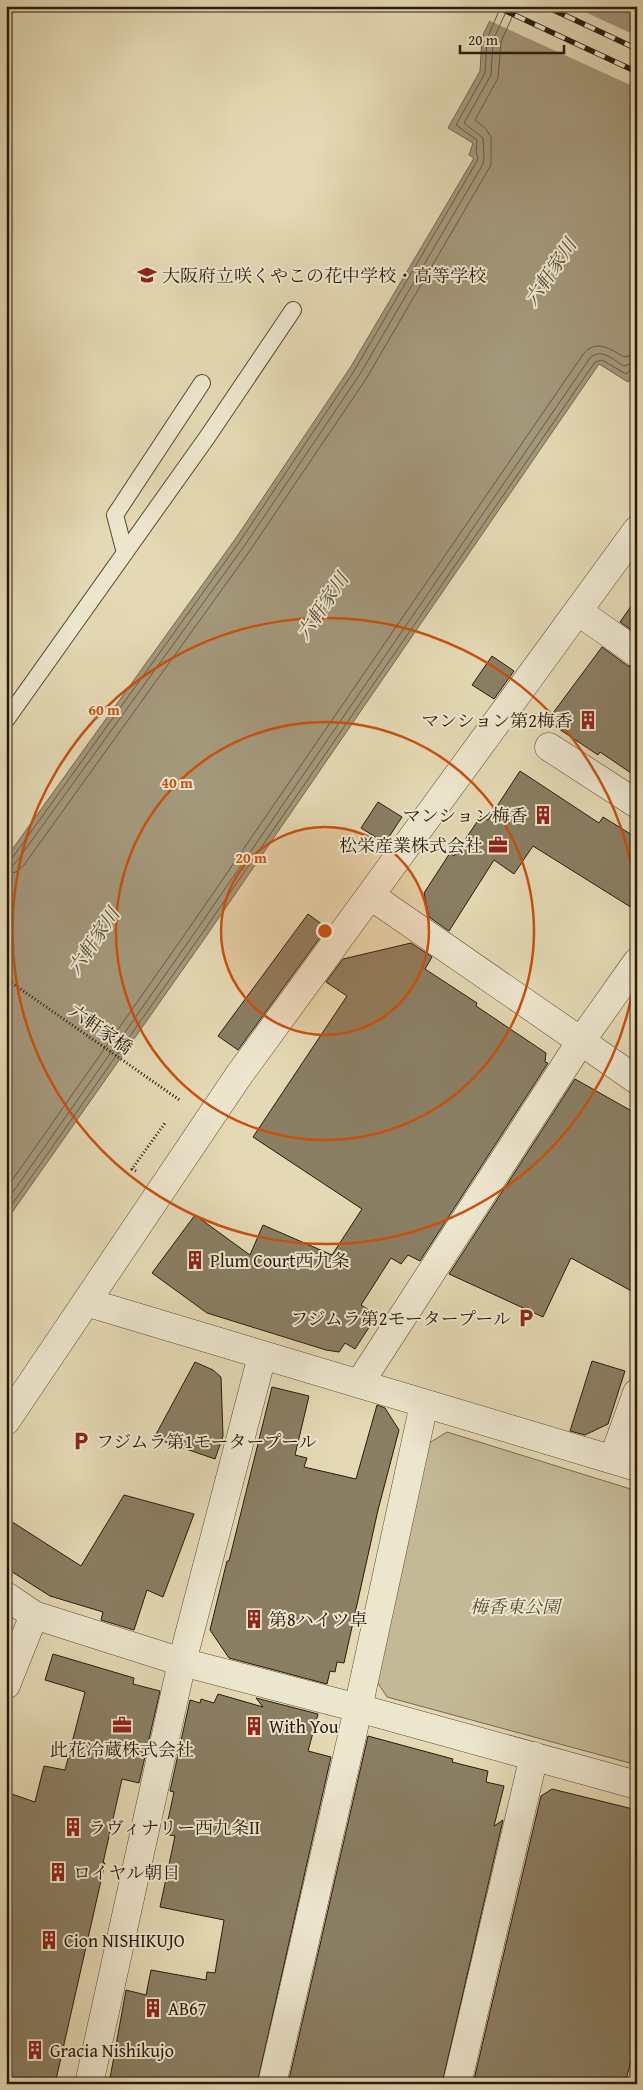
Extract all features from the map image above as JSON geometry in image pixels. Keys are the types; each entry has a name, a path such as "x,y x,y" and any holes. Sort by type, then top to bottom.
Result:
{"street":[{"path":"6,1421 239,1075 579,612 637,530"},
{"path":"579,612 637,653"},
{"path":"549,747 637,804"},
{"path":"371,896 637,1080"},
{"path":"359,1384 580,1041 637,962"},
{"path":"86,1302 625,1463 637,1393"},
{"path":"89,2084 182,1662 262,1356"},
{"path":"272,2084 358,1708 424,1404"},
{"path":"6,1596 34,1615 182,1662 358,1708 637,1785"},
{"path":"6,1685 34,1615"},
{"path":"457,2084 534,1756"}],"lane":[{"path":"6,720 208,436 292,310"},
{"path":"125,553 115,515 202,383"}],"path":[{"name":"六軒家橋","path":"6,979 181,1101"}],"green space":[{"name":"梅香東公園","path":"447,1432 637,1491 637,1765 387,1697 374,1677 429,1443"}],"water":[{"name":"六軒家川","path":"497,6 637,6 637,370 628,382 599,364 207,935 6,1221 6,858 236,538 350,368 474,158 469,155 473,143 448,128 480,71 482,37"}],"pier":[{"path":"494,6 572,6 637,36 637,88 488,20"}],"building":[{"path":"637,598 637,634 620,622"},
{"path":"602,647 628,666 637,668 637,777 600,752 598,755 556,727 553,713"},
{"path":"492,656 514,671 494,699 472,685"},
{"path":"520,771 599,823 603,817 637,838 637,911 533,846 514,874 494,860 449,931 429,917 424,893 450,853 454,856 481,816 488,820"},
{"path":"378,802 402,817 385,843 361,828"},
{"path":"308,914 327,928 238,1050 218,1036"},
{"path":"411,943 432,957 425,969 477,1003 476,1006 546,1053 545,1062 548,1063 420,1261 408,1255 401,1264 391,1258 361,1305 377,1315 355,1349 345,1343 339,1352 326,1350 207,1313 152,1273 195,1215 250,1255 263,1225 332,1255 362,1209 253,1137 347,996 326,982 343,959"},
{"path":"575,1079 637,1114 637,1294 571,1258 543,1317 449,1274"},
{"path":"592,1361 625,1371 608,1424 585,1435 570,1431"},
{"path":"195,1362 213,1370 221,1377 223,1436 215,1459 154,1438"},
{"path":"272,1387 309,1396 295,1455 307,1458 304,1467 356,1479 377,1405 385,1408 399,1430 378,1510 344,1663 337,1662 335,1672 330,1671 327,1684 229,1658 210,1630"},
{"path":"124,1495 194,1514 163,1597 147,1590 134,1630 101,1620 103,1612 50,1596 6,1568 6,1518 81,1566"},
{"path":"53,1654 134,1678 133,1684 160,1691 139,1783 122,1779 55,2084 6,2084 6,1792 35,1802 44,1766 65,1770 85,1692 45,1680"},
{"path":"218,1694 263,1707 256,1698 318,1714 308,1751 331,1757 257,2084 109,2084 126,1990 146,1995 151,1970 206,1980 207,1972 215,1973 224,1920 160,1907 175,1836 165,1834 174,1792 170,1791 190,1700 200,1703 201,1699 214,1703"},
{"path":"368,1736 453,1759 452,1762 488,1771 486,1782 504,1786 494,1826 503,1820 442,2084 288,2084"},
{"path":"552,1789 637,1810 637,2037 625,2084 473,2084 541,1796"}],"railway":[{"path":"495,6 637,72"},
{"path":"545,6 637,49"}],"place":[{"name":"大阪府立咲くやこの花中学校・高等学校","path":"147,275"},
{"name":"マンション第2梅香","path":"588,720"},
{"name":"マンション梅香","path":"543,815"},
{"name":"松栄産業株式会社","path":"498,845"},
{"name":"Plum Court西九条","path":"195,1260"},
{"name":"フジムラ第2モータープール","path":"526,1318"},
{"name":"フジムラ第1モータープール","path":"81,1441"},
{"name":"第8ハイツ卓","path":"254,1619"},
{"name":"此花冷蔵株式会社","path":"122,1725"},
{"name":"With You","path":"254,1726"},
{"name":"ラヴィナリー西九条Ⅱ","path":"73,1827"},
{"name":"ロイヤル朝日","path":"58,1872"},
{"name":"Cion NISHIKUJO","path":"49,1940"},
{"name":"AB67","path":"153,2008"},
{"name":"Gracia Nishikujo","path":"35,2050"}]}
